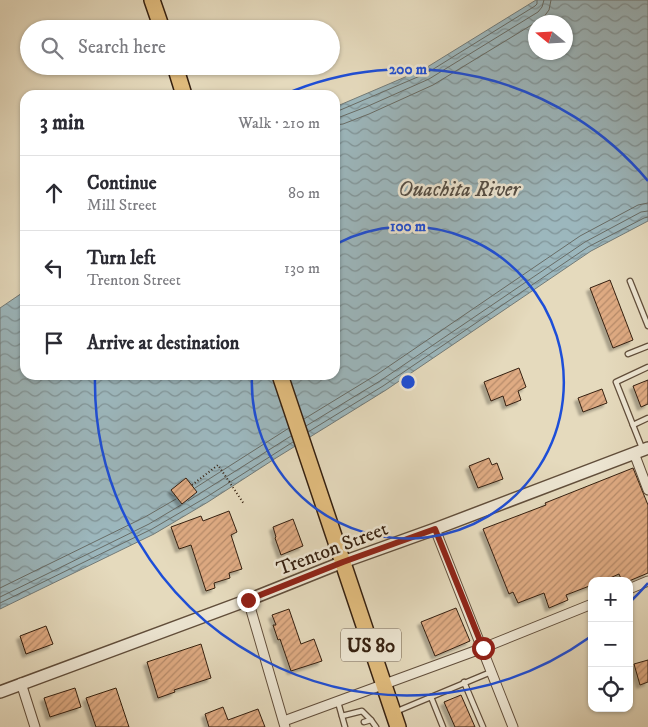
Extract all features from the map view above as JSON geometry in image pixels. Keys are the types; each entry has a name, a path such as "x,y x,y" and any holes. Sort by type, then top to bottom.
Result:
{"main road":[{"path":"152,0 159,20"},
{"path":"178,75 182,90"},
{"name":"US 80","path":"282,380 396,720"}],"street":[{"path":"642,450 648,490"},
{"name":"Trenton Street","path":"0,692 642,450"},
{"path":"435,529 514,727"},
{"path":"633,587 648,581"},
{"path":"248,600 285,724 338,701 483,648 588,606"},
{"path":"20,683 35,727"}],"lane":[{"path":"630,281 648,326"},
{"path":"628,354 648,346"},
{"path":"642,450 616,382 648,367"},
{"path":"633,424 648,418"},
{"path":"396,720 431,697 492,672"},
{"path":"464,682 483,727"},
{"path":"431,697 443,727"},
{"path":"338,701 347,726"},
{"path":"342,716 362,710 376,727"},
{"path":"364,722 371,720"}],"path":[{"path":"192,485 218,465 244,504"}],"water":[{"name":"Ouachita River","path":"536,0 648,0 648,221 591,251 386,390 208,502 154,534 0,609 0,308 20,294 20,380 340,380 340,105 424,69"}],"building":[{"path":"610,280 633,340 613,348 590,288"},
{"path":"519,368 526,387 518,391 521,400 506,406 503,396 491,401 484,382"},
{"path":"648,380 648,404 641,407 633,386"},
{"path":"602,389 607,403 583,412 578,398"},
{"path":"489,458 492,465 497,463 503,479 478,488 469,466"},
{"path":"633,468 648,505 648,573 633,579 633,577 620,577 619,574 612,577 588,577 588,587 566,595 568,600 549,608 544,593 518,603 513,592 509,594 483,529 546,505 545,503"},
{"path":"186,478 197,492 182,504 171,490"},
{"path":"229,511 237,532 231,535 242,569 229,573 230,578 214,583 215,588 206,591 191,545 179,549 171,527 201,516 203,521"},
{"path":"293,519 303,546 281,555 273,527"},
{"path":"456,608 470,641 435,656 421,622"},
{"path":"289,609 301,644 314,639 322,661 291,671 280,639 278,640 273,625 276,625 272,615"},
{"path":"46,626 53,644 26,654 20,636"},
{"path":"201,644 211,678 174,690 175,692 158,698 147,662"},
{"path":"648,660 648,682 640,685 634,664"},
{"path":"75,688 81,707 50,717 44,698"},
{"path":"116,688 129,727 96,727 86,698"},
{"path":"461,695 475,727 455,727 444,702"},
{"path":"223,707 228,720 258,709 265,727 209,727 205,714"}],"route":[{"path":"248,600 343,562 435,529 483,648"}]}
